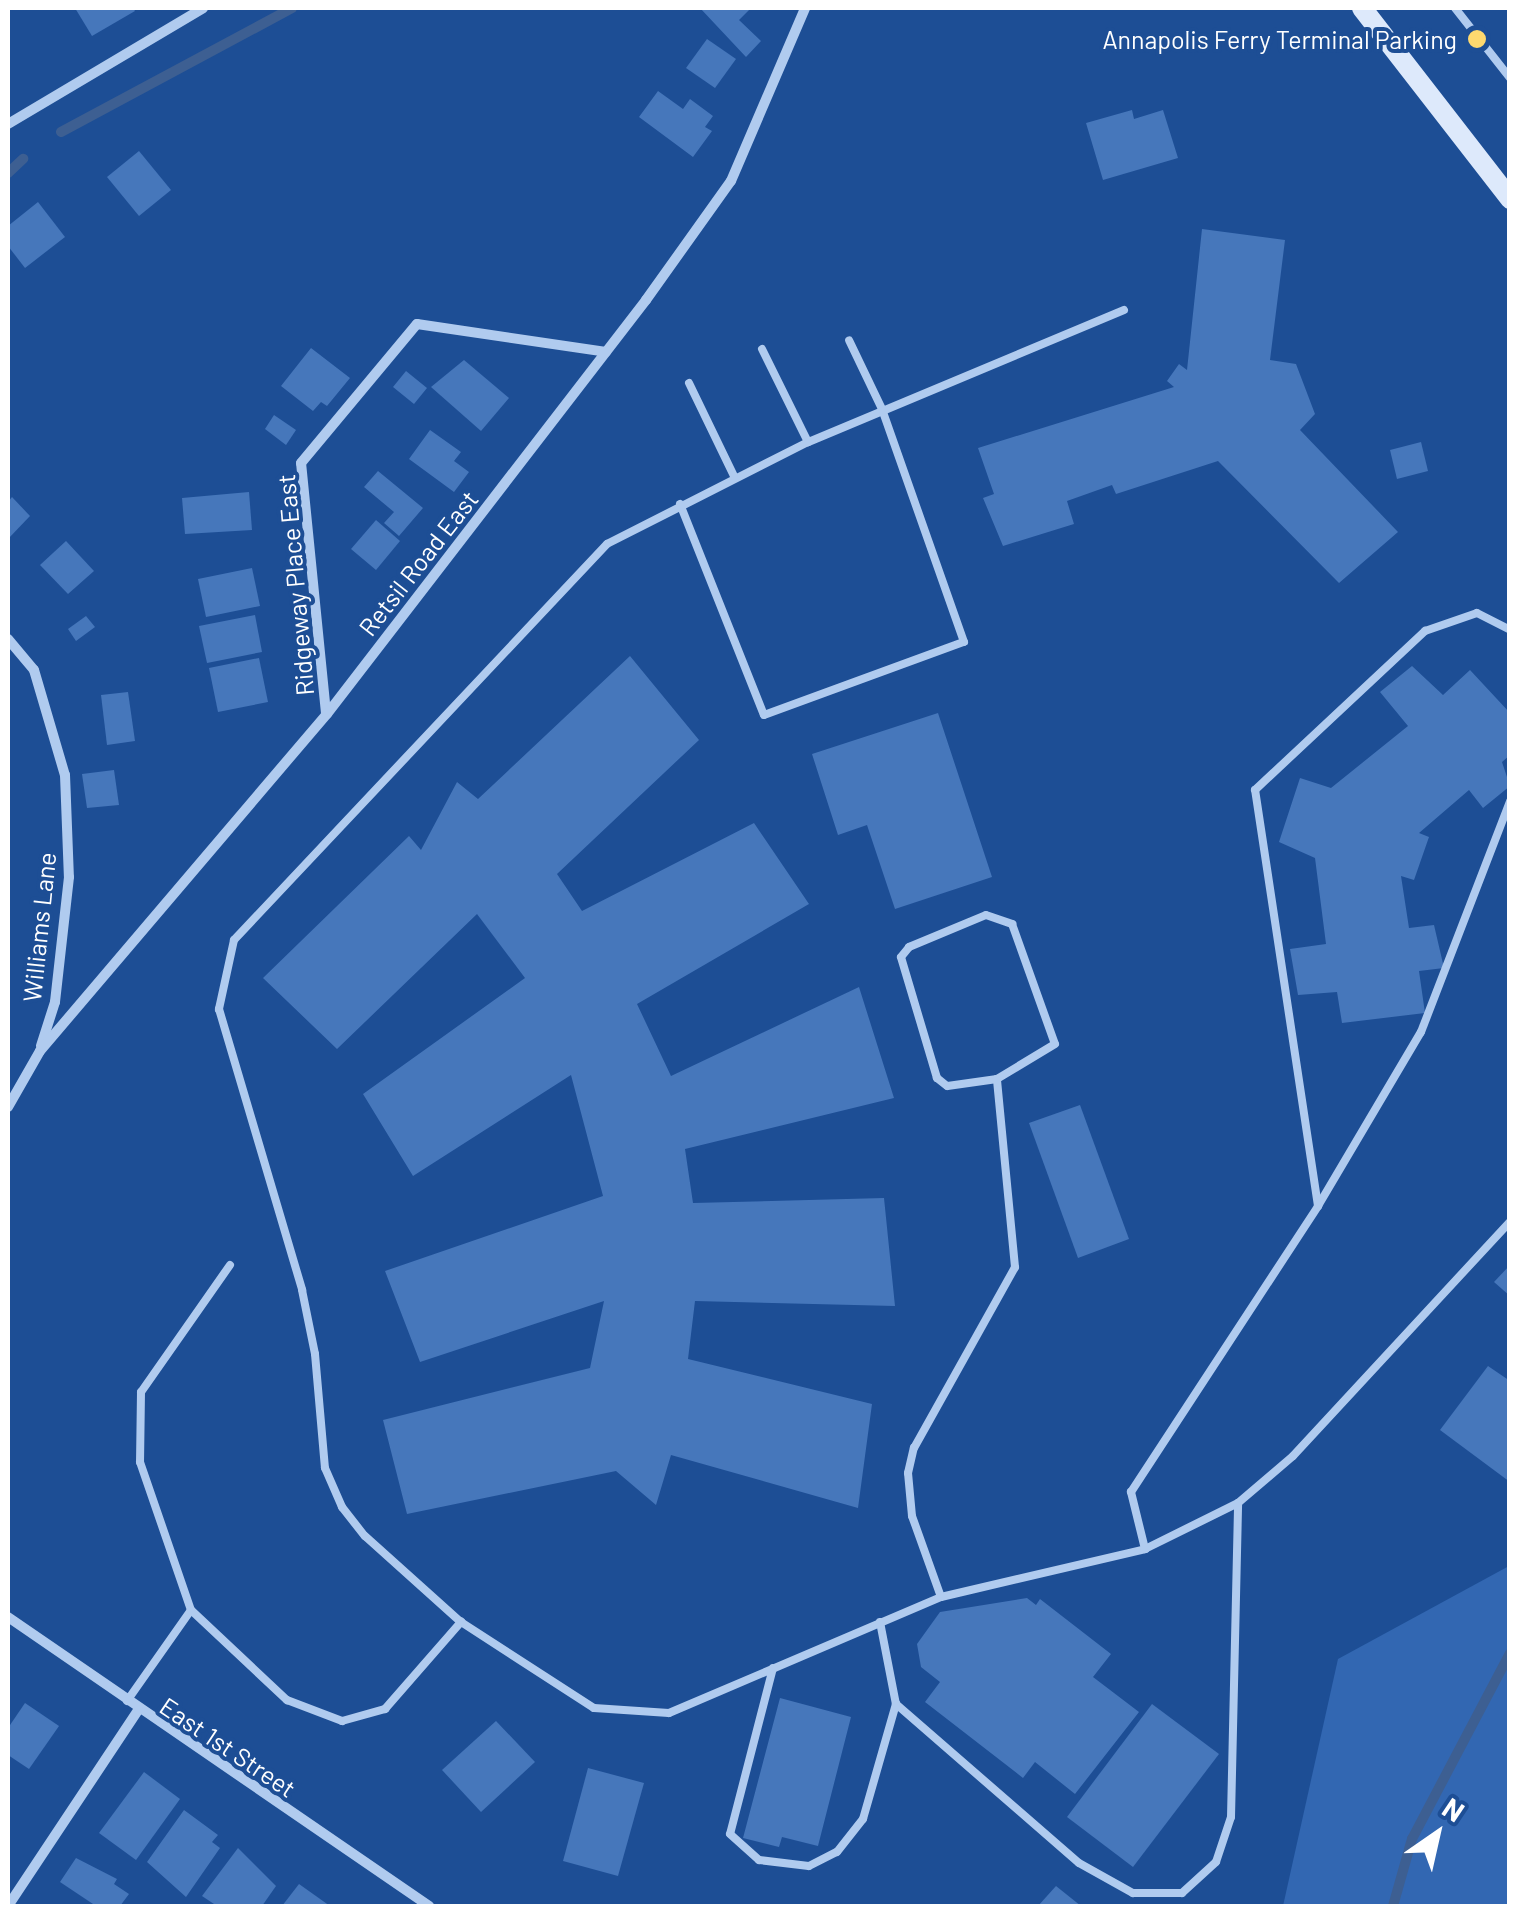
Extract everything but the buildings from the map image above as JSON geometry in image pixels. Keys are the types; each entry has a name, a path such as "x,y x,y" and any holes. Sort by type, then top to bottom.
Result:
{"main road":[{"path":"1362,8 1510,199"}],"street":[{"path":"8,124 203,8"},
{"name":"Retsil Road East","path":"8,1107 40,1051 326,714 606,352 731,182 805,8"},
{"name":"Ridgeway Place East","path":"326,714 301,463 417,324 606,352"},
{"name":"Williams Lane","path":"8,639 34,670 66,776 69,877 55,1002 40,1051"},
{"name":"East 1st Street","path":"8,1617 428,1906"},
{"path":"8,1906 138,1710"}],"lane":[{"path":"1455,8 1510,78"},
{"path":"1124,310 808,442 734,476 606,544 234,940 219,1009 302,1290 315,1354 326,1468 342,1507 365,1536 461,1622 594,1708 669,1712 940,1597 1146,1550 1238,1503 1293,1456 1510,1222"},
{"path":"680,504 764,715 964,642 882,410 849,340"},
{"path":"762,348 808,442"},
{"path":"689,383 734,476"},
{"path":"1318,1206 1255,790 1425,631 1476,613 1510,630"},
{"path":"1146,1550 1131,1492 1318,1206 1422,1032 1510,801"},
{"path":"986,916 1012,924 1054,1036 1049,1053 997,1079 960,1087 938,1078 900,967 909,947 986,916"},
{"path":"940,1597 912,1516 908,1474 914,1448 1015,1268 997,1079"},
{"path":"230,1264 141,1392 140,1462 190,1610 287,1700 342,1721 385,1710 461,1622"},
{"path":"896,1704 1078,1863 1133,1894 1182,1893 1216,1862 1232,1817 1238,1503"},
{"path":"126,1701 190,1610"},
{"path":"772,1668 730,1834 759,1860 809,1866 836,1852 863,1819 896,1704 880,1622"}],"shaded area":[{"path":"1509,1566 1509,1906 1283,1906 1338,1659"}],"waterway":[{"path":"61,132 292,8"},
{"path":"8,173 23,159"},
{"path":"1393,1906 1412,1839 1510,1653"}],"place":[{"name":"Annapolis Ferry Terminal Parking","path":"1477,39"}]}
